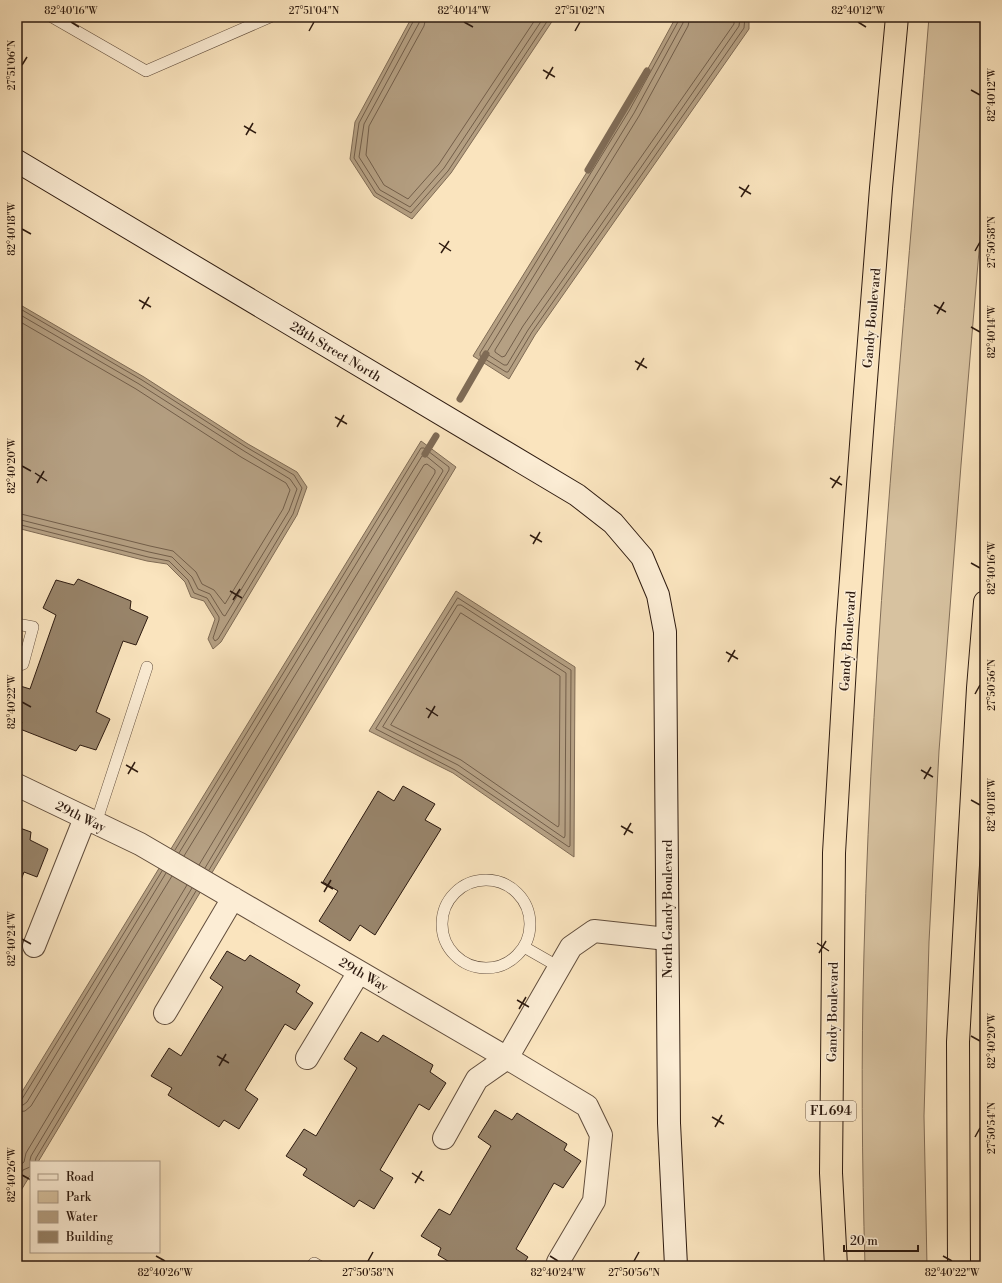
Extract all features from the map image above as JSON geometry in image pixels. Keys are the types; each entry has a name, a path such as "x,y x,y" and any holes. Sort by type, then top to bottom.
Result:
{"highway":[{"name":"Gandy Boulevard","path":"836,1266 831,1173 834,853 847,632 863,410 880,196 897,20"},
{"path":"959,1266 958,1042 978,696 985,602"}],"street":[{"name":"28th Street North","path":"17,161 577,495 613,523 642,557"},
{"name":"North Gandy Boulevard","path":"642,557 658,595 666,632 669,1122 676,1266"},
{"name":"29th Way","path":"17,785 140,844 586,1106 601,1135 594,1201 558,1262"},
{"path":"34,946 91,820"},
{"path":"165,1013 233,898"},
{"path":"444,1138 477,1079 506,1058 571,948 594,931 667,939"},
{"path":"307,1058 359,972"}],"lane":[{"path":"52,17 146,72 270,17"},
{"path":"17,624 33,627 22,664 17,666"},
{"path":"91,820 147,667"},
{"path":"491,880 505,884 517,892 526,905 530,919 529,933 524,947 514,958 502,966 488,969 473,967 460,961 450,951 443,938 441,924 444,909 451,896 462,886 476,881 491,880"},
{"path":"524,947 559,968"},
{"path":"312,1266 314,1263 319,1266"}],"green space":[{"path":"929,17 985,17 985,180 939,751 929,942 924,1116 927,1266 865,1266 862,1030 868,835 881,601"}],"water":[{"path":"412,17 555,17 451,173 412,219 374,196 350,159 355,122"},
{"path":"676,17 749,17 749,29 535,335 509,379 473,356 626,109"},
{"path":"17,303 144,377 248,444 297,472 307,487 297,515 221,642 213,649 208,639 215,619 204,601 191,597 185,582 167,564 147,561 17,528"},
{"path":"421,441 456,467 39,1161 30,1161 30,1176 17,1197 17,1100"},
{"path":"456,591 575,667 574,857 453,773 369,731"}],"building":[{"path":"78,579 131,601 130,609 148,617 136,645 123,641 96,712 110,719 96,750 80,745 76,751 20,729 22,722 17,720 17,685 30,689 56,615 43,608 56,580 74,585"},
{"path":"403,786 435,804 425,820 441,829 375,935 360,925 350,941 319,921 338,891 323,882 378,791 394,801"},
{"path":"17,827 31,832 30,840 48,849 37,877 24,872 17,891"},
{"path":"227,951 245,961 250,955 300,985 296,992 313,1003 295,1030 285,1024 245,1090 258,1099 239,1129 224,1120 219,1127 168,1095 172,1088 151,1076 169,1048 181,1056 223,987 210,978"},
{"path":"361,1032 378,1042 383,1035 433,1065 430,1072 446,1083 429,1110 419,1104 380,1170 393,1178 374,1209 359,1200 354,1207 303,1175 307,1169 286,1156 304,1129 316,1136 357,1068 344,1059"},
{"path":"495,1110 512,1120 517,1113 567,1144 564,1150 581,1161 563,1188 554,1183 516,1249 528,1257 522,1266 456,1266 438,1255 441,1248 421,1236 439,1209 450,1215 491,1146 478,1137"}],"waterway":[{"path":"588,170 647,71"},
{"path":"460,399 486,354"},
{"path":"425,454 436,436"}]}
